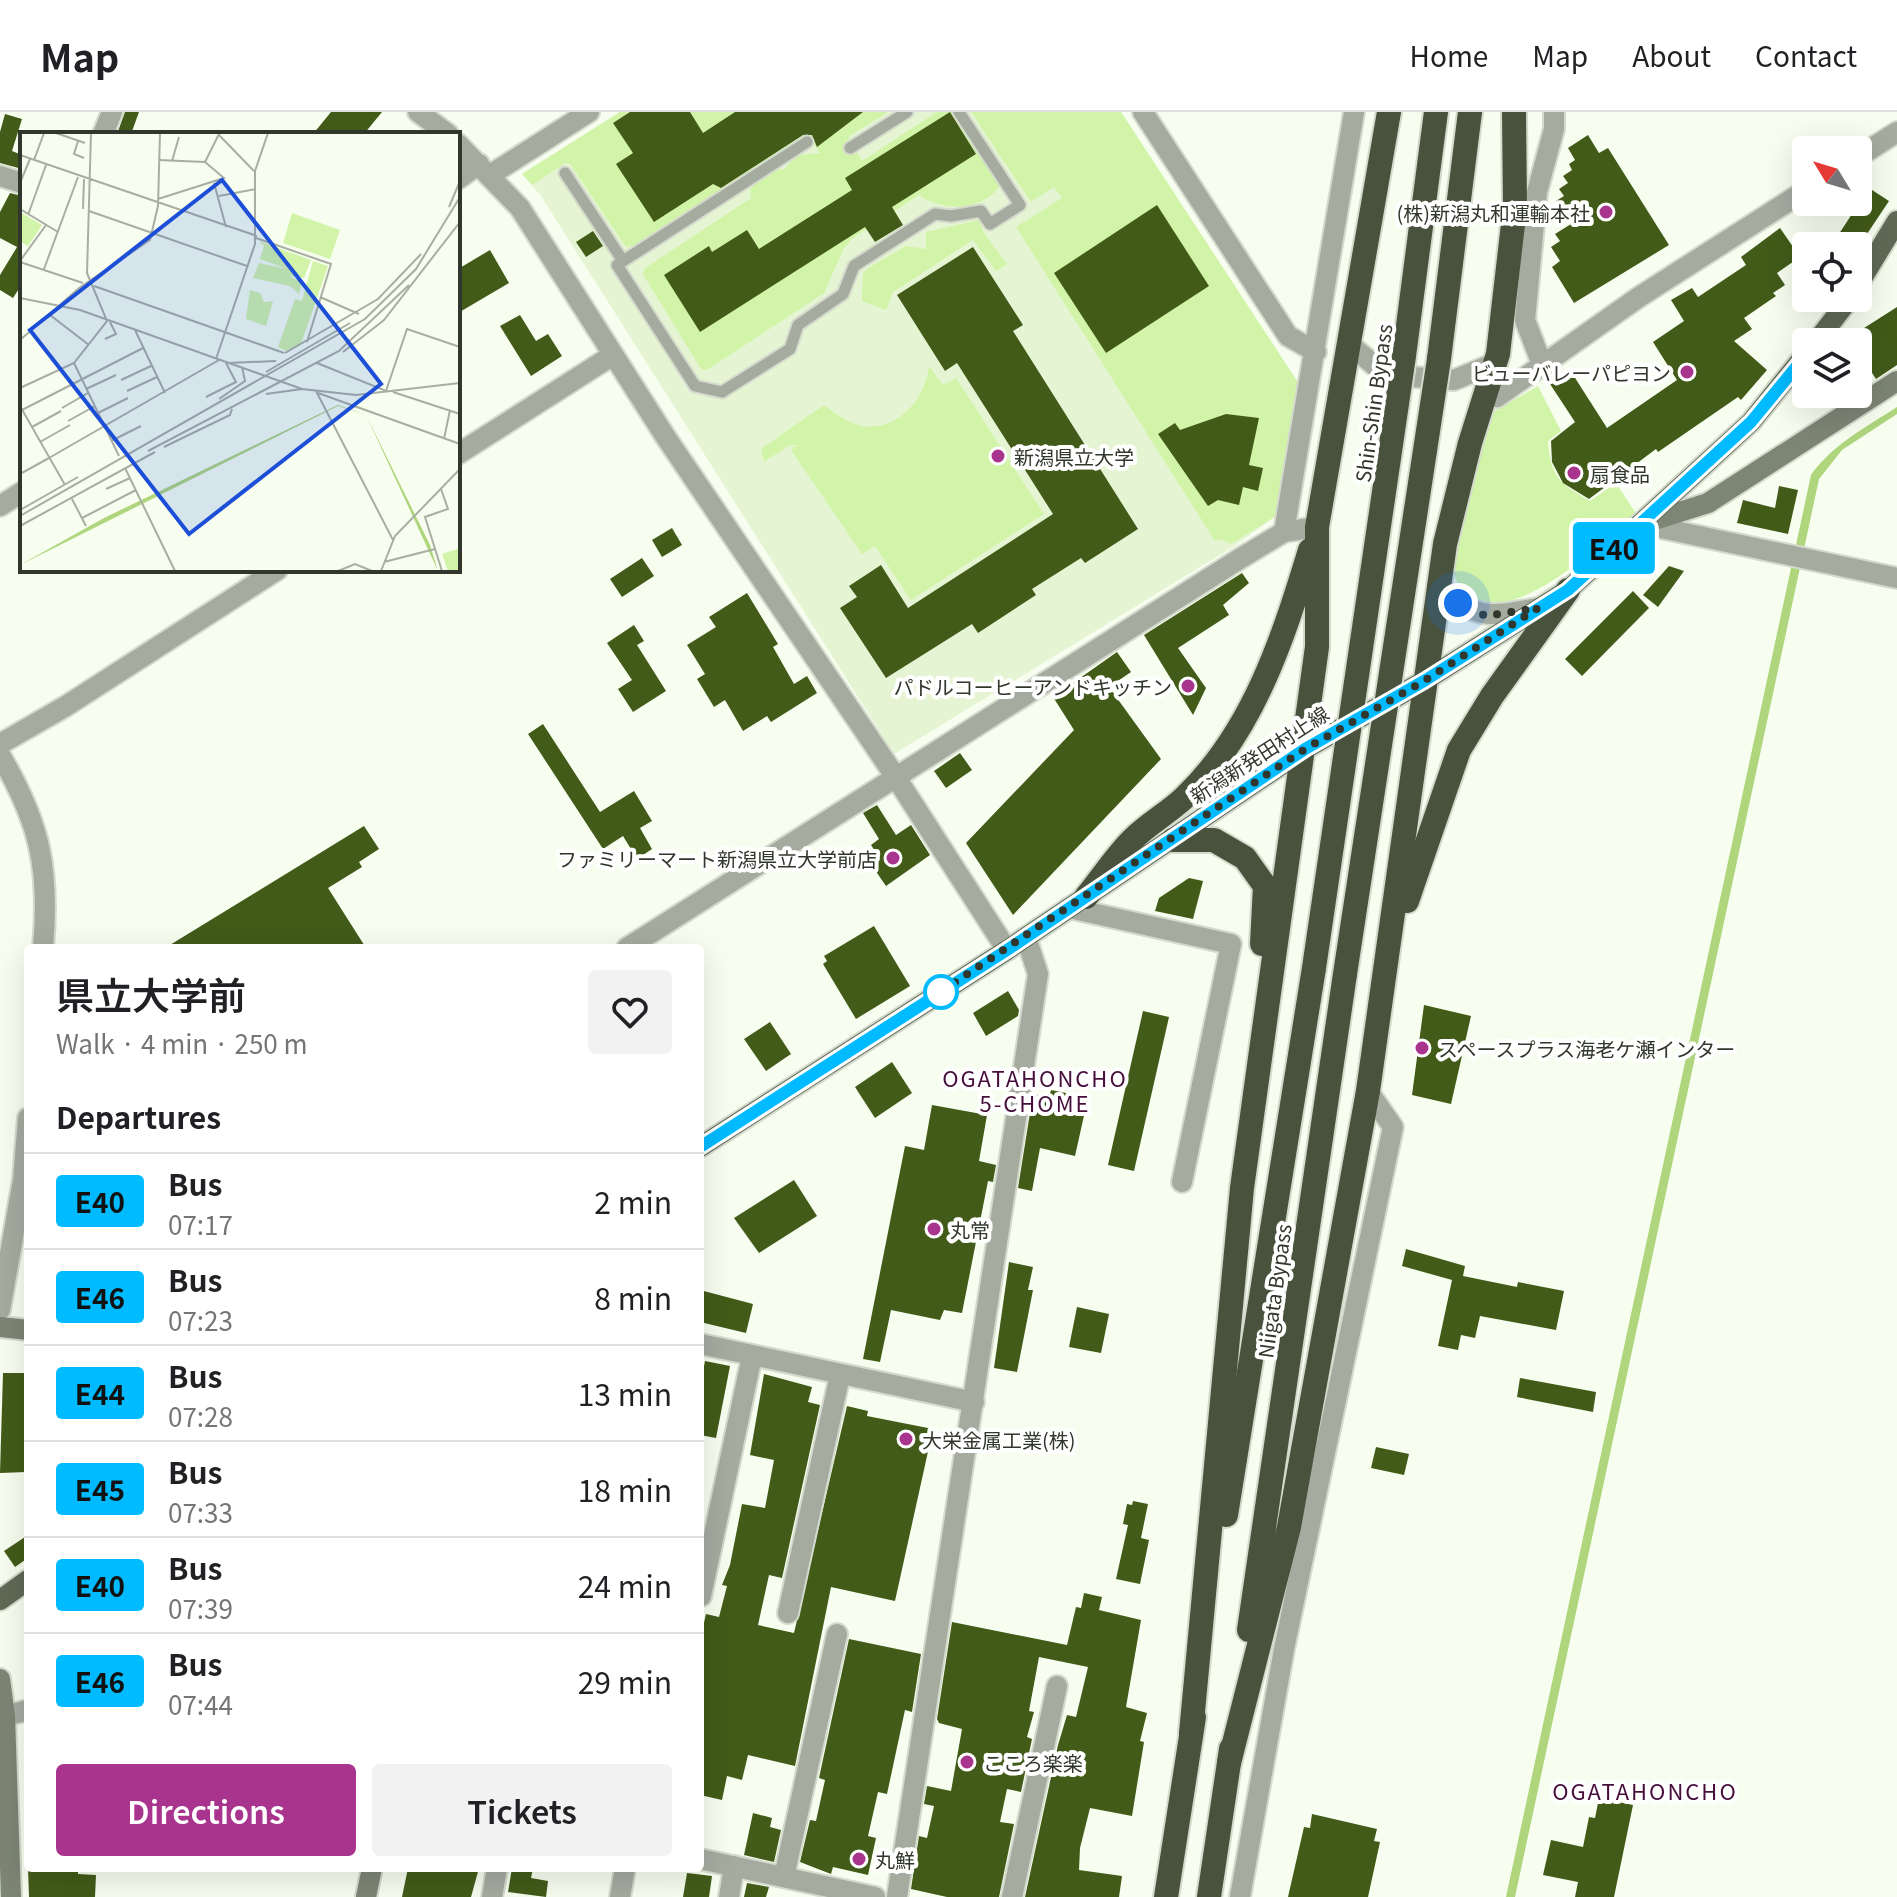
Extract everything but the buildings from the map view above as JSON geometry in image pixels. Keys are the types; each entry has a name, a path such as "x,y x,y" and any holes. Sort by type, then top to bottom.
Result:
{"highway":[{"path":"1078,903 1132,840 1185,798 1221,754 1253,704 1281,644 1317,527 1389,112"},
{"name":"Shin-Shin Bypass","path":"1355,700 1427,202 1436,112"},
{"name":"Niigata Bypass","path":"1209,1897 1439,359 1470,112"},
{"path":"1229,1763 1289,1527 1368,1091 1439,585 1459,486 1495,363 1515,207 1514,112"},
{"path":"1248,1138 1317,647 1317,527"},
{"path":"1388,961 1459,750 1492,696 1568,590"},
{"name":"Niigata Bypass","path":"1166,1897 1355,700"},
{"path":"1173,840 1214,840 1245,858 1265,886 1248,1138 1191,1733"}],"main road":[{"path":"1872,262 1897,221"},
{"path":"1827,328 1839,312"},
{"name":"新潟新発田村上線","path":"704,1144 1007,950 1305,749 1424,681 1568,590 1751,422 1792,371"},
{"path":"0,1600 24,1583"}],"street":[{"path":"104,132 112,112"},
{"path":"418,112 445,132"},
{"path":"460,178 484,170 589,112"},
{"path":"1143,112 1288,336 1316,352"},
{"path":"1284,532 1354,112"},
{"path":"1543,367 1525,320 1537,192 1554,129 1554,112"},
{"path":"1872,148 1897,132"},
{"path":"460,146 520,208 765,588 895,776 1007,950"},
{"path":"0,176 20,182"},
{"path":"1487,390 1497,397 1639,297 1792,199"},
{"path":"1349,344 1386,375 1454,380 1495,363"},
{"path":"460,453 613,355"},
{"path":"1642,524 1708,503 1897,381"},
{"path":"0,506 20,493"},
{"path":"1642,524 1897,578"},
{"path":"633,944 1284,532 1317,527"},
{"path":"0,744 66,706 274,572"},
{"path":"1439,585 1458,603 1486,616 1538,608"},
{"path":"0,755 25,797 41,847 45,883 43,944"},
{"path":"1078,903 1231,944 1182,1182"},
{"path":"897,1897 1038,974 1026,937"},
{"path":"1240,1897 1284,1649 1393,1127 1368,1091"},
{"path":"0,1310 24,1168"},
{"path":"0,1327 24,1330"},
{"path":"704,1345 974,1402"},
{"path":"704,1582 752,1356"},
{"path":"788,1613 840,1375"},
{"path":"784,1877 837,1634"},
{"path":"0,1679 5,1716 11,1897"},
{"path":"1012,1897 1057,1686"},
{"path":"5,1716 24,1711"},
{"path":"704,1860 875,1897"},
{"path":"729,1897 734,1866"},
{"path":"366,1897 371,1872"},
{"path":"492,1897 496,1872"},
{"path":"620,1897 624,1872"}],"lane":[{"path":"850,148 907,112"},
{"path":"807,142 617,265 695,386 722,392 790,349 798,325 843,294 854,266 935,214 951,216 981,211 990,224 1020,205 959,112"},
{"path":"565,173 623,261"}],"shaded area":[{"name":"新潟県立大学","path":"620,112 1121,112 1299,384 1279,514 1233,547 894,754 541,196 522,174"},
{"path":"620,112 888,112 848,137 862,161 937,112 957,112 1002,182 986,199 964,206 940,205 919,195 853,238 844,248 824,293 707,370 701,369 643,274 645,268 751,198 750,189 774,167 783,170 798,155 820,153 807,133 637,245 626,247 570,164 565,163 532,185 522,174"},
{"path":"971,112 1121,112 1299,384 1279,514 1231,544 1222,539 1215,541 1016,227 1062,198 1054,187 1031,202"},
{"path":"979,220 984,233 1007,264 996,271 973,240 893,292 886,310 862,301 863,273 873,265 906,246 926,249 926,232"},
{"path":"929,366 943,385 956,378 1044,514 911,600 875,546 862,554 791,450 797,445 790,445 764,462 761,449 824,405 857,425 888,423 916,401"},
{"path":"1538,386 1561,431 1548,441 1551,463 1558,478 1590,501 1616,483 1637,515 1557,578 1511,601 1489,604 1467,596 1458,586 1454,568 1456,532 1491,413"},
{"path":"1897,407 1897,414 1842,450 1819,479 1515,1897 1506,1897 1811,475 1840,445"}],"bus line":[{"name":"E40","path":"704,1144 1007,950 1305,749 1424,681 1568,590 1751,422 1792,372"}],"place":[{"name":"(株)新潟丸和運輸本社","path":"1606,212"},
{"name":"ビューバレーパピヨン","path":"1687,372"},
{"name":"新潟県立大学","path":"998,456"},
{"name":"扇食品","path":"1574,473"},
{"name":"パドルコーヒーアンドキッチン","path":"1188,686"},
{"name":"ファミリーマート新潟県立大学前店","path":"893,858"},
{"name":"スペースプラス海老ケ瀬インター","path":"1422,1048"},
{"name":"丸常","path":"934,1229"},
{"name":"大栄金属工業(株)","path":"906,1439"},
{"name":"こころ楽楽","path":"967,1762"},
{"name":"丸鮮","path":"859,1859"}],"district":[{"name":"OGATAHONCHO 5-CHOME","path":"1035,1090"},
{"name":"OGATAHONCHO","path":"1645,1790"}],"route":[{"path":"941,992 930,999 1305,749 1424,681 1538,608 1486,616 1458,603"}]}
